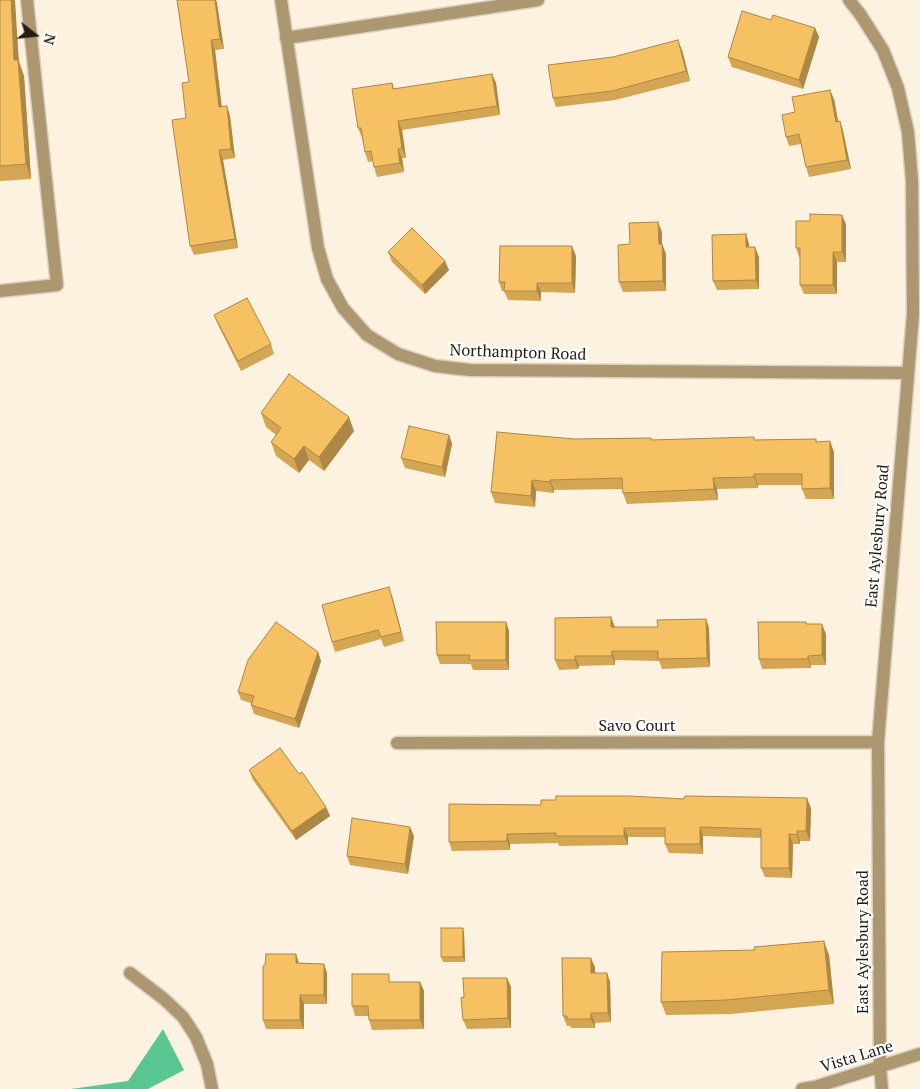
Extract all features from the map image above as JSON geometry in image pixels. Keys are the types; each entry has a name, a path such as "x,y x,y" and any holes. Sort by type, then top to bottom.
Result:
{"street":[{"path":"0,291 57,285 27,0"},
{"name":"Northampton Road","path":"281,0 318,248 327,279 343,308 367,335 398,354 435,366 470,370 908,373"},
{"path":"286,38 538,0"},
{"name":"East Aylesbury Road","path":"849,0 883,50 898,88 908,132 912,181 913,314 878,742 880,1067 882,1089"},
{"name":"Savo Court","path":"397,743 878,742"},
{"path":"130,973 164,999 183,1017 200,1046 207,1064 212,1089"},
{"name":"Vista Lane","path":"802,1089 816,1087 920,1054"}],"green space":[{"path":"163,1029 184,1070 148,1089 71,1089 128,1081"}],"building":[{"path":"0,0 11,0 14,60 18,60 26,164 0,166"},
{"path":"177,0 215,0 220,39 211,40 219,107 227,106 231,149 219,150 235,239 190,246 172,120 186,118 182,83 189,82"},
{"path":"742,11 771,20 773,15 815,28 799,80 728,57"},
{"path":"678,40 686,71 612,91 553,98 548,65 613,57"},
{"path":"492,74 497,106 398,121 402,148 398,149 400,163 374,167 371,151 365,152 361,128 358,128 352,89 392,83 393,89"},
{"path":"830,90 836,122 840,121 847,160 806,167 799,134 786,137 782,115 795,112 792,97"},
{"path":"810,214 842,215 842,252 833,252 833,285 800,285 800,248 796,248 796,221 810,221"},
{"path":"658,222 659,244 662,244 663,281 619,282 618,245 630,244 629,223"},
{"path":"412,228 445,261 422,285 388,252"},
{"path":"746,234 746,247 755,247 756,280 713,281 712,235"},
{"path":"500,246 572,246 572,283 537,283 537,291 504,291 505,282 499,282"},
{"path":"247,298 271,344 238,361 214,315"},
{"path":"289,374 349,417 319,457 304,446 294,459 271,442 281,428 261,413"},
{"path":"409,426 449,435 442,467 401,458"},
{"path":"497,432 574,439 651,438 651,440 754,437 754,440 816,439 816,442 830,441 830,488 802,489 802,474 754,474 754,477 713,478 714,489 623,493 622,478 550,480 550,482 532,480 531,496 491,492"},
{"path":"389,587 401,632 381,637 378,630 332,642 322,605"},
{"path":"611,617 611,627 658,627 657,620 706,619 707,658 658,659 658,651 612,651 612,656 575,656 575,660 555,660 555,618"},
{"path":"276,622 318,652 295,719 251,705 254,696 238,692 248,660"},
{"path":"436,622 506,622 506,660 469,660 470,655 437,655"},
{"path":"758,622 822,624 822,655 808,656 808,659 759,659"},
{"path":"280,748 299,774 302,772 326,807 292,831 249,770"},
{"path":"556,796 630,796 684,799 685,796 807,798 806,831 797,831 797,835 789,834 789,868 761,868 761,829 700,827 700,844 665,844 665,828 624,828 624,836 556,836 556,833 507,834 507,841 449,842 449,804 541,805 541,800 556,800"},
{"path":"352,818 410,827 405,864 347,856"},
{"path":"441,928 463,928 463,957 441,957"},
{"path":"824,941 829,990 726,1000 661,1002 662,952 755,950 754,947"},
{"path":"266,954 296,954 296,963 324,964 324,995 300,995 300,1020 263,1020 263,966 265,965"},
{"path":"562,958 591,958 591,973 607,973 608,1013 591,1013 591,1019 567,1019 567,1016 563,1016"},
{"path":"352,974 389,974 389,982 420,982 420,1020 369,1020 368,1006 352,1006"},
{"path":"463,978 507,978 508,1018 463,1020 461,998 464,997"}]}
